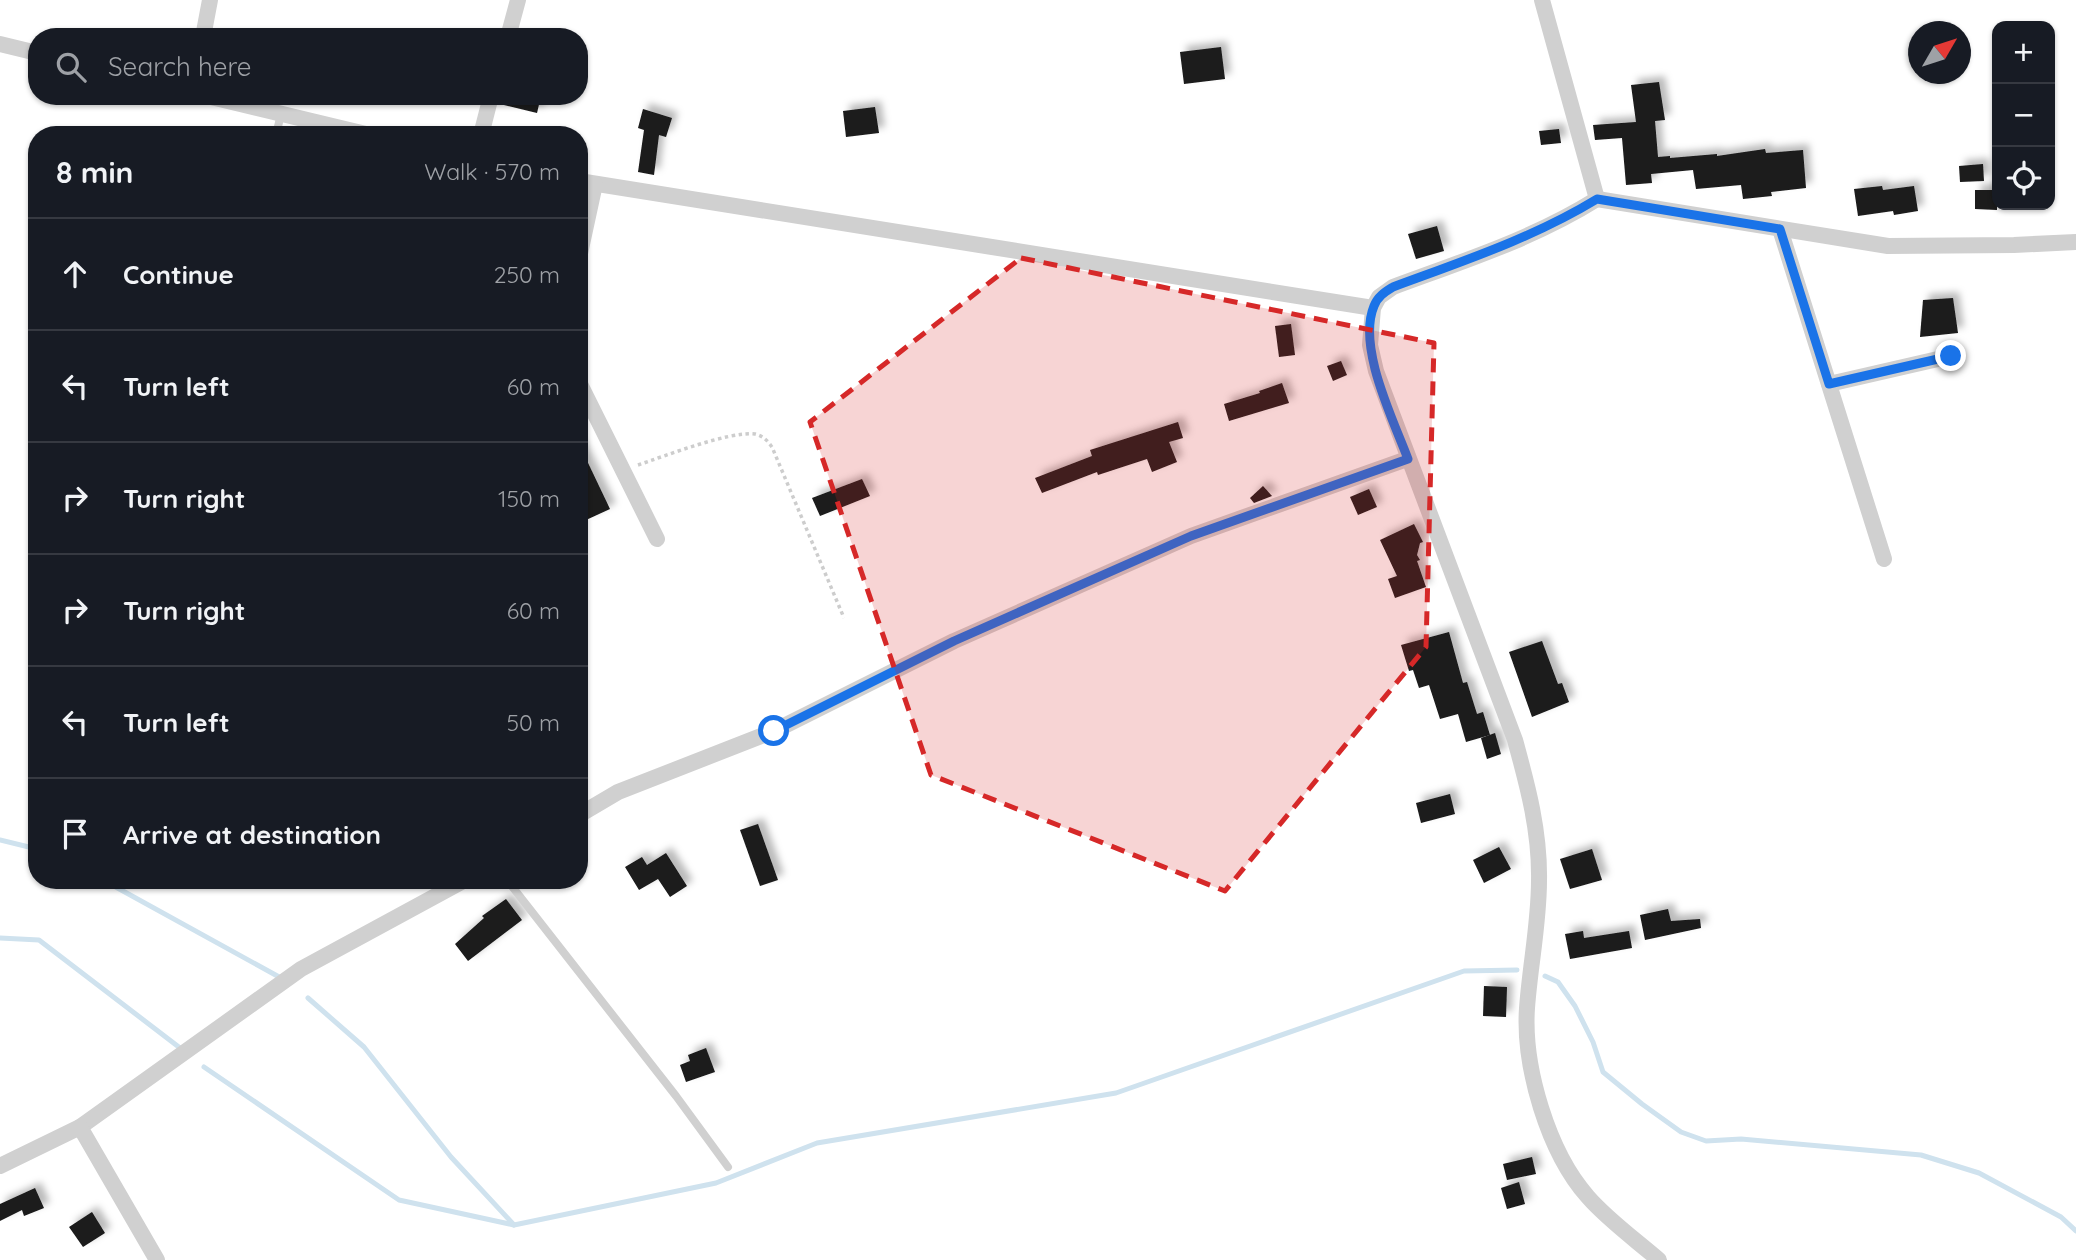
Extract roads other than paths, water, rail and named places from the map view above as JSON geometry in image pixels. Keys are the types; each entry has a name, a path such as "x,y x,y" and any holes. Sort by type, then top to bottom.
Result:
{"street":[{"path":"204,28 209,0"},
{"path":"510,28 518,0"},
{"path":"1542,0 1597,199"},
{"path":"0,44 28,51"},
{"path":"244,105 332,126"},
{"path":"483,126 489,105"},
{"path":"588,182 1373,308"},
{"path":"1659,1260 1588,1197 1549,1129 1533,1080 1527,1011 1539,882 1537,828 1515,740 1376,372 1370,345 1373,308 1379,297 1393,287 1527,238 1597,199 1888,246 2076,242"},
{"path":"1780,229 1884,559"},
{"path":"1829,384 1951,356"},
{"path":"588,400 657,539"},
{"path":"588,810 618,792 774,731 954,641 1191,536 1408,459"},
{"path":"0,1166 80,1126 301,969 448,889"},
{"path":"80,1126 157,1260"}],"lane":[{"path":"278,126 281,114"},
{"path":"515,889 728,1167"}],"waterway":[{"path":"0,840 28,847"},
{"path":"119,889 281,978"},
{"path":"0,938 39,940 184,1051"},
{"path":"204,1067 399,1200 514,1225 716,1183 817,1143 1116,1093 1464,971 1517,970"},
{"path":"1545,976 1558,982 1575,1006 1593,1042 1603,1072 1681,1132 1706,1141 1741,1139 1921,1155 1979,1173 2061,1217 2076,1231"},
{"path":"308,998 364,1047 451,1157 514,1225"}]}
